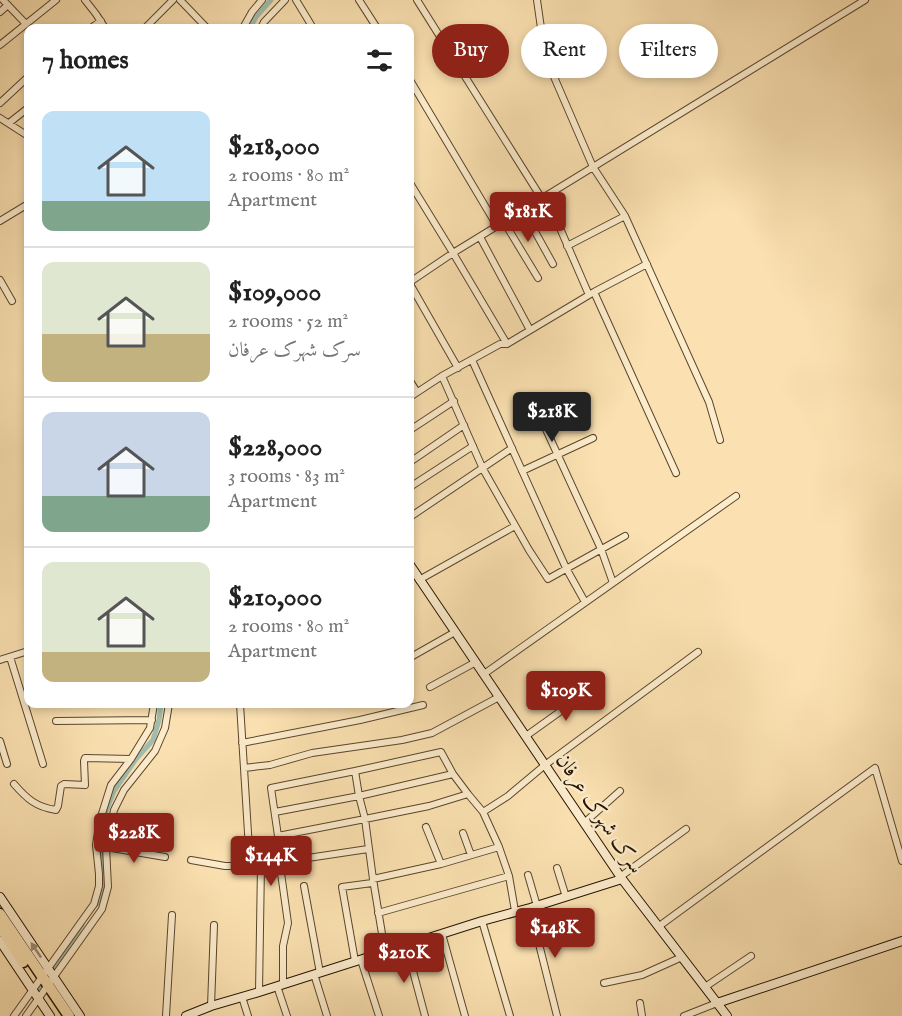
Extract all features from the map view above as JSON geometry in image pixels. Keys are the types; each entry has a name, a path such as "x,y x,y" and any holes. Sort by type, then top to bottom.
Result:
{"highway":[{"path":"0,914 43,983 60,1016"},
{"path":"0,927 69,1016"}],"street":[{"path":"0,12 5,3 26,24 56,0"},
{"path":"85,0 103,24"},
{"path":"149,24 173,0"},
{"path":"180,0 203,24"},
{"path":"245,24 262,0"},
{"path":"263,24 285,0"},
{"path":"296,0 311,24"},
{"path":"359,0 374,24"},
{"path":"417,0 544,197 676,473"},
{"path":"537,0 545,56 593,167 625,216 710,402 720,440"},
{"path":"414,280 453,253 865,0"},
{"path":"97,24 101,21"},
{"path":"0,45 24,26"},
{"path":"0,103 24,81"},
{"path":"414,87 497,226"},
{"path":"9,123 24,111"},
{"path":"0,118 24,132"},
{"path":"414,190 507,344"},
{"path":"0,221 24,206"},
{"path":"524,210 553,264"},
{"path":"567,246 625,216"},
{"path":"504,222 538,278"},
{"path":"480,237 530,330"},
{"path":"414,394 442,376 500,344 507,344 647,264"},
{"path":"0,280 12,301"},
{"path":"414,290 458,368"},
{"path":"472,360 566,568 585,603"},
{"path":"442,376 483,469 548,579 625,536"},
{"path":"414,387 417,392"},
{"path":"414,427 454,401"},
{"path":"538,412 601,549 613,583"},
{"path":"414,459 464,424"},
{"path":"522,471 593,438"},
{"path":"414,484 473,446"},
{"path":"414,514 512,448"},
{"path":"484,674 735,496"},
{"path":"419,579 515,526"},
{"name":"سرک شهرک عرفان","path":"414,571 621,878 727,1016"},
{"path":"414,655 455,632"},
{"path":"0,660 24,652"},
{"path":"483,812 508,796 545,765 698,652"},
{"path":"10,657 24,702"},
{"path":"430,687 476,662"},
{"path":"526,736 593,688"},
{"path":"244,768 270,765 312,753 402,740 432,733 499,697"},
{"path":"414,707 423,705"},
{"path":"26,708 43,764"},
{"path":"26,1016 43,983 94,904 99,886 96,845 100,820 111,785 131,759 150,728 154,708"},
{"path":"14,1016 102,909 108,887 106,847 114,810 124,790 155,751 165,728 168,708"},
{"path":"240,708 250,865"},
{"path":"242,743 410,708"},
{"path":"56,721 152,722 165,728"},
{"path":"0,741 7,764"},
{"path":"287,1016 280,985 283,946 288,923 271,788 441,752 453,774 483,812 509,876 515,911"},
{"path":"14,784 32,802 56,810 61,786 64,784 85,785 85,758 131,759"},
{"path":"658,927 874,768 902,861"},
{"path":"355,771 365,819 385,952"},
{"path":"275,812 359,796 453,774"},
{"path":"584,823 620,791"},
{"path":"278,836 429,806 468,794"},
{"path":"426,826 441,864"},
{"path":"186,1016 621,878 686,829"},
{"path":"463,833 471,855"},
{"path":"106,847 165,857"},
{"path":"379,1016 358,961 342,887 372,883 373,879 441,864 499,847"},
{"path":"191,860 225,866 280,864 368,849"},
{"path":"259,992 261,865"},
{"path":"557,868 566,897"},
{"path":"528,875 557,1016"},
{"path":"378,913 509,876"},
{"path":"304,886 317,974 327,1016"},
{"path":"0,897 43,983 50,1016"},
{"path":"166,1016 172,915"},
{"path":"482,921 510,1016"},
{"path":"206,1010 214,925"},
{"path":"441,934 465,1016"},
{"path":"0,941 80,1016"},
{"path":"684,1016 902,941"},
{"path":"406,945 425,1016"},
{"path":"705,987 751,956"},
{"path":"604,983 642,975 682,957"},
{"path":"242,997 248,1016"},
{"path":"640,1003 642,1016"}],"waterway":[{"path":"252,24 271,0"},
{"path":"96,905 106,876 102,856 101,824 114,791 136,759 153,740 160,708"},
{"path":"34,993 54,968 82,925"}]}
